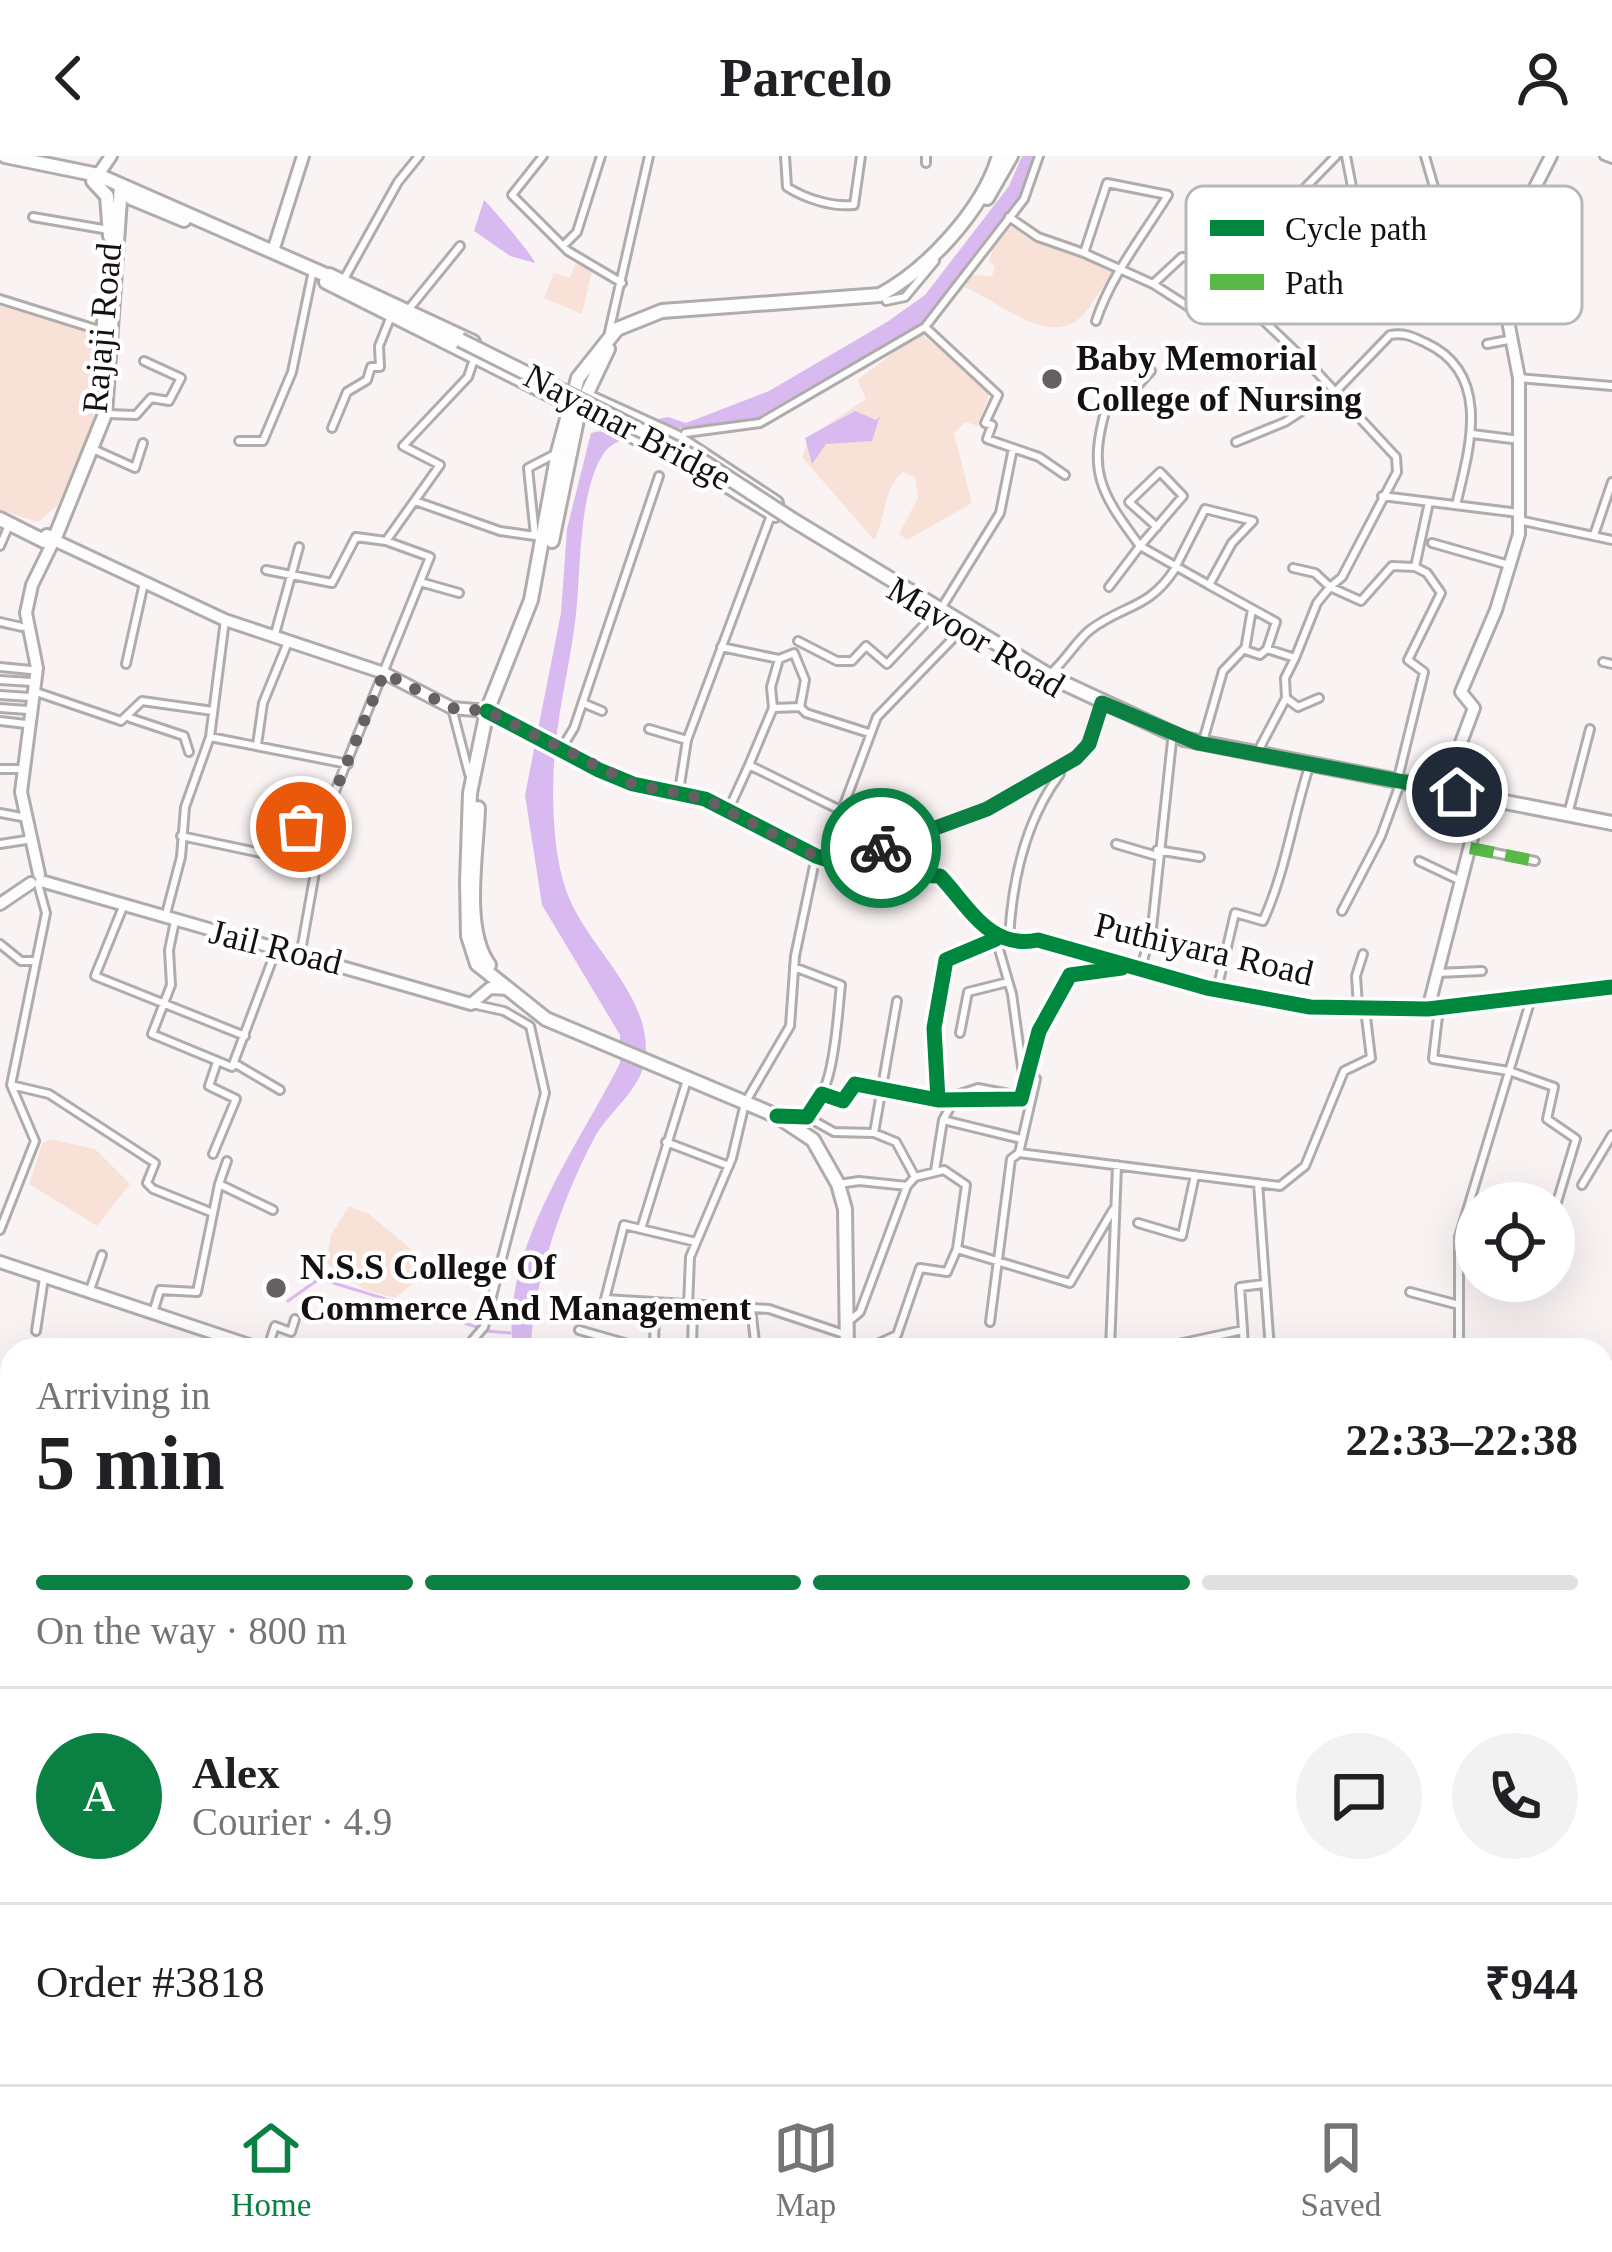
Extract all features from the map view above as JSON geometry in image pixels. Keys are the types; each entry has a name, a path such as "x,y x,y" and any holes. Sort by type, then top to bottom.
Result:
{"main road":[{"path":"858,301 896,286 934,254 993,177 999,156"},
{"path":"848,1338 845,1209 838,1184 803,1122 687,1080 546,1019 477,964 468,936 470,793 490,712 531,600 558,452 579,396 609,342 637,326 704,309 886,301 935,261 1004,176 1011,156"},
{"path":"2,158 95,178 312,275 344,279 554,381 579,396 602,423 681,461 850,556"},
{"path":"3,520 49,541 105,414 112,234 107,196 95,178"},
{"path":"119,190 273,250 475,356 681,435 850,556"},
{"name":"Rajaji Road","path":"49,541 96,422 101,331 119,190"},
{"path":"112,234 126,206 150,206"},
{"name":"Nayanar Bridge","path":"327,279 704,462 793,520"},
{"path":"496,976 481,954 476,910 478,795 490,712 549,556 579,396 609,342"},
{"path":"681,461 694,457 692,447"},
{"name":"Mavoor Road","path":"793,520 963,628 1172,741 1308,770 1400,782"},
{"name":"Mavoor Road","path":"963,628 1101,706 1202,744 1612,826"},
{"name":"Mavoor Road","path":"1460,796 1612,826"}],"street":[{"path":"95,178 111,156"},
{"path":"273,250 303,156"},
{"path":"344,279 398,182 418,156"},
{"path":"543,156 512,195 563,246 622,283"},
{"path":"563,246 577,232 602,156"},
{"path":"784,156 787,188 802,197 846,206 854,205 858,194 861,156"},
{"path":"681,435 760,423 925,328 1024,199 1039,156"},
{"path":"1307,186 1336,156"},
{"path":"1346,156 1352,186"},
{"path":"1425,156 1432,186"},
{"path":"1535,186 1551,156"},
{"path":"609,342 646,157"},
{"path":"1084,253 1107,183 1168,196 1121,270 1096,321"},
{"path":"33,217 112,234"},
{"path":"1010,217 1038,237 1153,284 1186,305"},
{"path":"407,310 460,246"},
{"path":"1153,284 1186,257"},
{"path":"239,441 263,441 280,407 312,275"},
{"path":"0,299 101,331"},
{"path":"332,428 347,392 367,380 371,367 380,367 379,346 392,314"},
{"path":"1256,754 1286,698 1285,678 1317,602 1348,565 1397,472 1396,457 1265,324"},
{"path":"1506,324 1519,378 1519,517 1509,565 1461,692 1474,708 1456,756 1470,848 1437,973 1432,1059 1509,1071 1554,1087 1547,1119 1576,1139 1563,1182"},
{"path":"925,328 998,395 985,423 992,425 987,439 1065,476"},
{"path":"1236,442 1285,422 1335,391 1385,338 1405,334 1438,349 1459,369 1472,404 1472,434 1456,506"},
{"path":"1487,344 1508,340"},
{"path":"386,542 440,465 404,446 468,377 475,356"},
{"path":"105,414 136,416 151,398 169,400 182,377 144,361"},
{"path":"1151,370 1120,405 1107,405 1095,458 1099,487 1140,546 1276,622 1267,649 1260,655 1245,648"},
{"path":"1519,378 1612,386"},
{"path":"574,437 602,423"},
{"path":"1472,434 1520,440"},
{"path":"93,449 136,468 142,443"},
{"path":"798,641 837,662 852,661 866,646 886,664 938,612 1000,513 1013,448"},
{"path":"415,501 500,531 535,536 528,468 558,452"},
{"path":"1109,587 1183,496 1160,472 1130,502 1157,526"},
{"path":"563,746 659,476"},
{"path":"1594,535 1612,482"},
{"path":"1382,496 1519,517 1612,540"},
{"path":"1415,567 1429,502"},
{"path":"1048,675 1075,653 1087,632 1157,596 1205,509 1253,521 1232,543 1209,585"},
{"path":"679,791 687,740 772,513"},
{"path":"0,546 3,520"},
{"path":"266,570 332,583 356,536 430,557 325,816 301,951"},
{"path":"49,541 145,580 225,620 384,673 452,708 490,712 633,784 679,791 820,857 871,874 940,876 995,939 1008,982 1024,1074 1036,1078 1018,1153 1011,1159 990,1322"},
{"path":"0,1230 35,1142 10,1085 46,913 26,840 18,769 32,687 20,599 49,541"},
{"path":"36,879 21,792 32,687 27,600 49,541"},
{"path":"1432,543 1509,565"},
{"path":"275,634 299,547"},
{"path":"1293,568 1316,574 1330,587 1361,602 1392,566 1427,572 1441,593 1408,660 1424,672 1423,691 1400,782 1342,911"},
{"path":"126,664 145,580"},
{"path":"420,582 459,593"},
{"path":"1202,744 1223,671 1245,648 1252,608"},
{"path":"225,620 210,737 182,836 170,920 166,1006 152,1034 217,1062 234,1063 280,1090"},
{"path":"0,622 22,627"},
{"path":"691,1338 690,1257 729,1166 745,1103 790,1027 794,967 820,857 877,717 963,628"},
{"path":"257,746 263,703 290,639"},
{"path":"721,647 779,659 794,653 805,680 800,706"},
{"path":"1267,649 1295,658"},
{"path":"728,811 773,708 771,687 779,659"},
{"path":"32,687 0,693 1,667 32,687 101,717 130,718 184,736 189,752"},
{"path":"0,680 32,687"},
{"path":"0,708 32,687"},
{"path":"1286,698 1298,706 1319,698"},
{"path":"130,718 142,700 213,712"},
{"path":"582,703 602,711"},
{"path":"800,706 806,713 869,733"},
{"path":"773,708 800,706"},
{"path":"838,863 987,809 1084,751 1101,706"},
{"path":"452,708 470,793"},
{"path":"0,721 26,724"},
{"path":"1568,814 1590,729"},
{"path":"649,730 687,740"},
{"path":"210,737 348,764"},
{"path":"1141,968 1152,928 1157,853 1170,797 1172,741"},
{"path":"749,765 840,810"},
{"path":"0,769 18,769"},
{"path":"1009,943 1011,908 1026,840 1040,800 1060,774 1052,770"},
{"path":"1217,990 1235,913 1263,921 1274,896 1284,870 1281,853 1308,770"},
{"path":"0,812 22,817"},
{"path":"182,836 280,857 301,827 325,816"},
{"path":"0,844 26,840"},
{"path":"1116,844 1200,857"},
{"path":"1470,848 1535,860"},
{"path":"1419,860 1461,881"},
{"path":"0,904 36,879"},
{"name":"Jail Road","path":"36,879 85,897 301,951 471,1004"},
{"path":"125,904 95,976 245,1036"},
{"name":"Puthiyara Road","path":"995,939 1009,943 1038,940 1217,990 1310,1007 1434,1008 1612,987"},
{"path":"0,944 21,961 35,962"},
{"path":"234,1063 278,946"},
{"path":"1018,1153 1280,1186 1306,1166 1344,1071 1371,1058 1356,976 1363,954"},
{"path":"471,1004 477,964"},
{"path":"794,967 841,985 827,1082 803,1122 834,1132 874,1133 896,1142 915,1177"},
{"path":"1437,973 1482,971"},
{"path":"471,1004 486,981 496,976"},
{"path":"960,1033 968,992 1008,982"},
{"path":"471,1004 490,988 510,989"},
{"path":"1459,1338 1459,1237 1532,996"},
{"path":"874,1133 897,1001"},
{"path":"471,1004 504,1011 530,1026 545,1093 484,1327 474,1338"},
{"path":"213,1154 236,1099 208,1086 217,1062"},
{"path":"641,1229 687,1080"},
{"path":"10,1085 49,1094 155,1162 147,1184 153,1189 213,1213"},
{"path":"935,1171 943,1120 953,1099 978,1088 1030,1098"},
{"path":"943,1120 1021,1139"},
{"path":"1582,1185 1612,1135"},
{"path":"666,1142 729,1166"},
{"path":"152,1315 160,1291 197,1292 227,1161"},
{"path":"1110,1338 1117,1165"},
{"path":"848,1338 907,1186 915,1177 944,1170 966,1185 957,1249 947,1272 920,1268 897,1334 890,1338"},
{"path":"1138,1223 1182,1236 1195,1175"},
{"path":"838,1184 859,1180 907,1186"},
{"path":"1258,1183 1269,1338"},
{"path":"219,1184 273,1210"},
{"path":"957,1249 1070,1282 1113,1210"},
{"path":"696,1242 624,1225 605,1300 769,1309 845,1338"},
{"path":"89,1294 102,1255"},
{"path":"1,1265 227,1338"},
{"path":"36,1331 44,1278"},
{"path":"1243,1338 1240,1287 1265,1284"},
{"path":"1410,1292 1459,1305"},
{"path":"653,1338 655,1304"},
{"path":"751,1308 755,1338"},
{"path":"270,1338 275,1326 292,1332 295,1318"},
{"path":"579,1330 608,1338"},
{"path":"1206,1338 1243,1330"}],"shaded area":[{"path":"1022,156 1035,156 1022,195 931,316 893,345 821,392 773,415 631,437 604,453 595,470 584,514 574,630 555,748 554,828 566,890 637,1008 646,1051 640,1075 596,1135 573,1183 543,1269 532,1338 513,1338 518,1275 530,1238 620,1063 620,1035 542,905 525,795 561,613 567,529 591,433 668,417 686,423 769,391 887,322 925,295 1009,186"},
{"path":"484,200 535,263 510,256 474,231"},
{"path":"1010,227 1112,271 1079,319 1064,327 1048,327 964,287 969,275 992,276 995,266 989,261 994,245"},
{"path":"577,260 593,267 582,314 544,298 554,273 570,278"},
{"path":"0,303 93,332 94,420 58,505 38,522 0,510"},
{"path":"920,333 990,391 978,426 966,422 954,433 972,503 907,540 899,534 918,498 915,477 903,472 891,487 874,540 802,457 810,436 866,399 857,380"},
{"path":"855,411 876,420 880,416 872,441 826,444 812,464 805,438"},
{"path":"50,1139 95,1149 130,1184 97,1226 29,1184 42,1144"},
{"path":"349,1206 369,1214 416,1253 414,1283 395,1298 365,1290 326,1263 331,1235"}],"waterway":[{"path":"288,1301 316,1281 327,1281 477,1327"},
{"path":"486,1331 510,1333"}],"marked path":[{"path":"930,831 930,874"},
{"path":"1470,848 1535,861"}],"cycle path":[{"path":"487,711 599,770 633,784 705,799 816,856 871,874 940,876 982,924 1007,939 1038,940 1207,988 1310,1007 1428,1009 1612,987"},
{"path":"938,1100 934,1028 946,960 996,939"},
{"path":"777,1116 807,1117 822,1094 843,1101 855,1084 938,1100 1021,1099 1039,1031 1070,975 1122,968"}],"way so far":[{"path":"301,827 325,816 384,673 452,708 487,711 633,784 705,799 816,856 838,863 881,848"}],"place":[{"name":"Baby Memorial College of Nursing","path":"1052,379"},
{"name":"N.S.S College Of Commerce And Management","path":"276,1288"}],"route":[{"path":"881,848 987,809 1076,758 1089,744 1102,703 1184,740 1457,792"}]}
